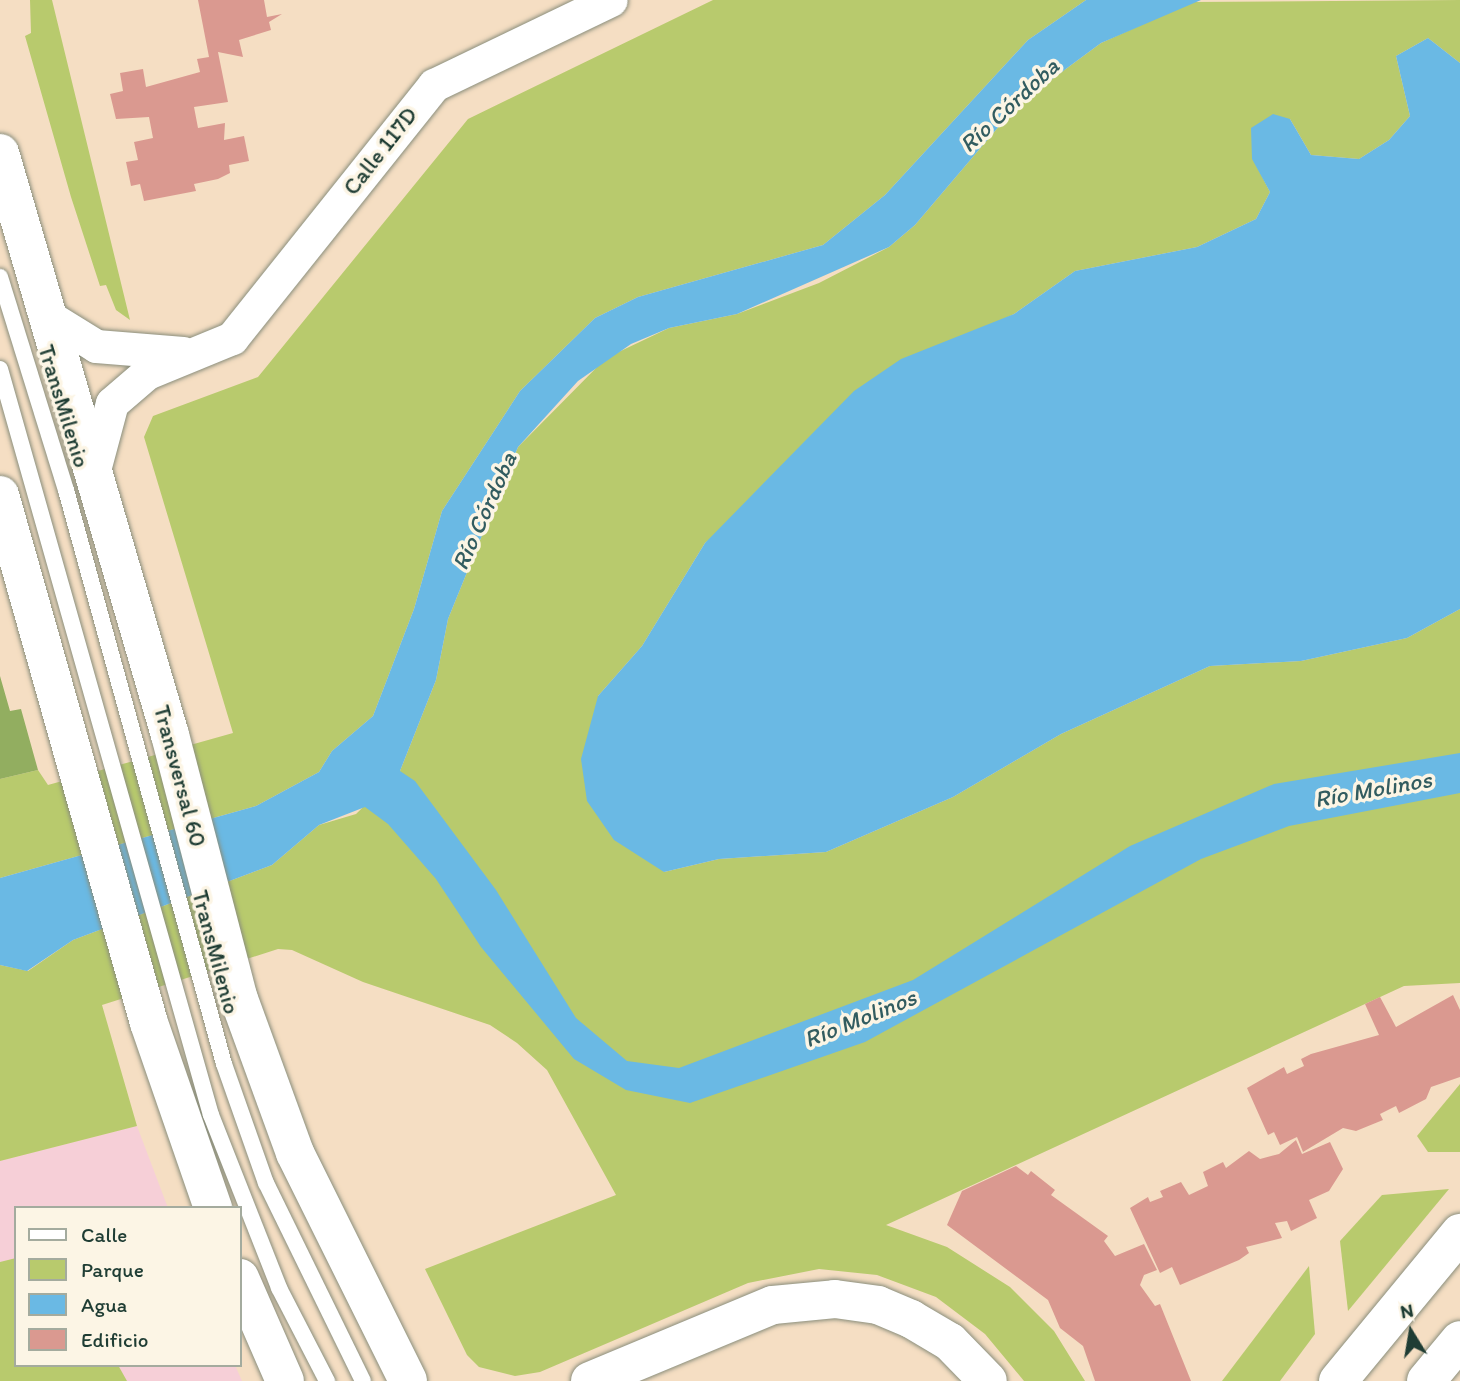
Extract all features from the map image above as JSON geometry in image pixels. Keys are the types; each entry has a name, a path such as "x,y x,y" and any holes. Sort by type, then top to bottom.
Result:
{"main road":[{"name":"Transversal 60","path":"0,153 94,470 153,739 223,1003 408,1381"},
{"path":"0,495 94,755 213,1206"},
{"path":"1338,1381 1460,1233"},
{"path":"242,1283 285,1381"},
{"path":"590,1381 773,1305 835,1299 878,1305 911,1319 950,1342 988,1381"},
{"path":"659,1381 779,1330 828,1323 882,1331 918,1350 953,1381"},
{"path":"1426,1381 1460,1340"}],"street":[{"name":"Calle 117D","path":"94,470 112,403 147,373 232,338 434,85 611,0"},
{"name":"Calle 117D","path":"47,315 96,346 193,353"}],"lane":[{"name":"TransMilenio","path":"0,277 153,739"},
{"path":"0,369 94,755"},
{"name":"TransMilenio","path":"223,1003 266,1183 363,1381"},
{"path":"165,1019 231,1172 327,1381"}],"shaded area":[{"path":"137,1126 167,1206 14,1206 14,1367 236,1367 242,1381 0,1381 0,1161"}],"green space":[{"path":"30,0 52,0 130,320 116,310 106,285 100,286 71,197 25,36 31,33"},
{"path":"713,0 1086,0 1028,40 885,195 823,245 638,297 595,318 520,391 442,511 414,609 373,716 332,751 319,772 256,806 0,878 0,779 38,770 48,785 233,733 144,437 153,416 258,377 468,119"},
{"path":"1460,0 1460,63 1428,38 1396,56 1410,116 1389,140 1359,159 1311,155 1290,119 1253,159 1270,192 1256,219 1197,247 1075,271 1014,314 966,338 705,543 642,646 598,696 664,872 719,859 826,852 953,797 1061,734 1210,666 1301,661 1407,638 1460,609 1460,983 1404,986 886,1225 947,1247 1010,1287 1054,1331 1085,1381 1024,1381 985,1334 936,1297 877,1275 819,1269 748,1283 540,1372 515,1376 479,1367 467,1355 425,1269 616,1195 547,1070 517,1043 490,1025 363,982 292,950 278,949 102,1005 137,1126 0,1161 0,965 28,971 73,940 272,865 319,825 356,814 400,771 436,680 448,619 518,447 606,358 669,328 737,314 819,283 889,247 915,225 1017,105 1101,43 1192,2"},
{"path":"0,676 10,711 21,709 38,770 0,779"},
{"path":"1460,1084 1460,1152 1428,1152 1417,1136"},
{"path":"1449,1189 1348,1311 1340,1241 1382,1195"},
{"path":"14,1258 14,1367 119,1367 127,1381 0,1381 0,1262"},
{"path":"1309,1266 1315,1334 1280,1381 1222,1381"}],"water":[{"path":"1086,0 1201,0 1101,43 1017,105 915,225 889,247 737,314 669,328 631,344 578,381 518,447 448,619 436,680 400,771 415,781 496,890 576,1018 627,1061 679,1068 913,980 1130,846 1274,784 1460,753 1460,793 1289,826 1201,859 865,1042 690,1103 626,1090 574,1059 481,947 436,879 388,824 365,807 319,825 272,865 73,940 27,971 0,965 0,878 256,806 319,772 332,751 373,716 414,609 442,511 520,391 595,318 638,297 823,245 885,195 1028,40"},
{"path":"1428,38 1460,63 1460,609 1407,638 1301,661 1210,666 1061,734 953,797 826,852 719,859 664,872 614,840 587,801 581,759 598,696 642,646 705,543 854,391 901,359 1014,314 1075,271 1197,247 1256,219 1270,192 1252,159 1251,128 1273,114 1290,119 1311,155 1359,159 1389,140 1410,116 1396,56"}],"building":[{"path":"198,0 264,0 267,17 282,14 269,22 271,30 239,40 243,57 218,52 228,102 194,107 198,128 225,123 224,140 244,136 249,161 229,165 230,173 218,179 194,184 196,191 144,201 140,184 131,186 126,162 138,160 134,142 153,138 149,117 116,119 110,94 123,91 120,73 143,69 146,87 200,72 197,59 209,57"},
{"path":"1453,995 1460,1010 1460,1077 1431,1087 1426,1099 1399,1113 1396,1106 1380,1114 1383,1120 1356,1131 1343,1128 1303,1152 1297,1137 1280,1145 1274,1132 1268,1135 1247,1088 1284,1067 1287,1074 1304,1066 1301,1059 1311,1054 1379,1035 1365,1004 1380,997 1396,1027"},
{"path":"1296,1140 1302,1154 1330,1142 1343,1169 1329,1191 1309,1200 1317,1218 1291,1231 1287,1221 1275,1223 1282,1238 1246,1247 1249,1253 1239,1260 1180,1285 1172,1267 1160,1273 1130,1208 1148,1197 1150,1202 1163,1197 1160,1191 1181,1182 1189,1195 1208,1186 1203,1172 1223,1162 1226,1168 1249,1151 1260,1159 1279,1154"},
{"path":"1016,1166 1028,1175 1031,1171 1055,1190 1051,1195 1108,1236 1104,1241 1115,1256 1144,1244 1157,1270 1144,1275 1140,1285 1155,1306 1160,1304 1191,1381 1095,1381 1083,1346 1060,1328 1048,1300 947,1225 962,1191"}],"water label":[{"name":"Río Córdoba","path":"1009,105"},
{"name":"Río Córdoba","path":"484,511"},
{"name":"Río Molinos","path":"1373,789"},
{"name":"Río Molinos","path":"860,1018"}]}
